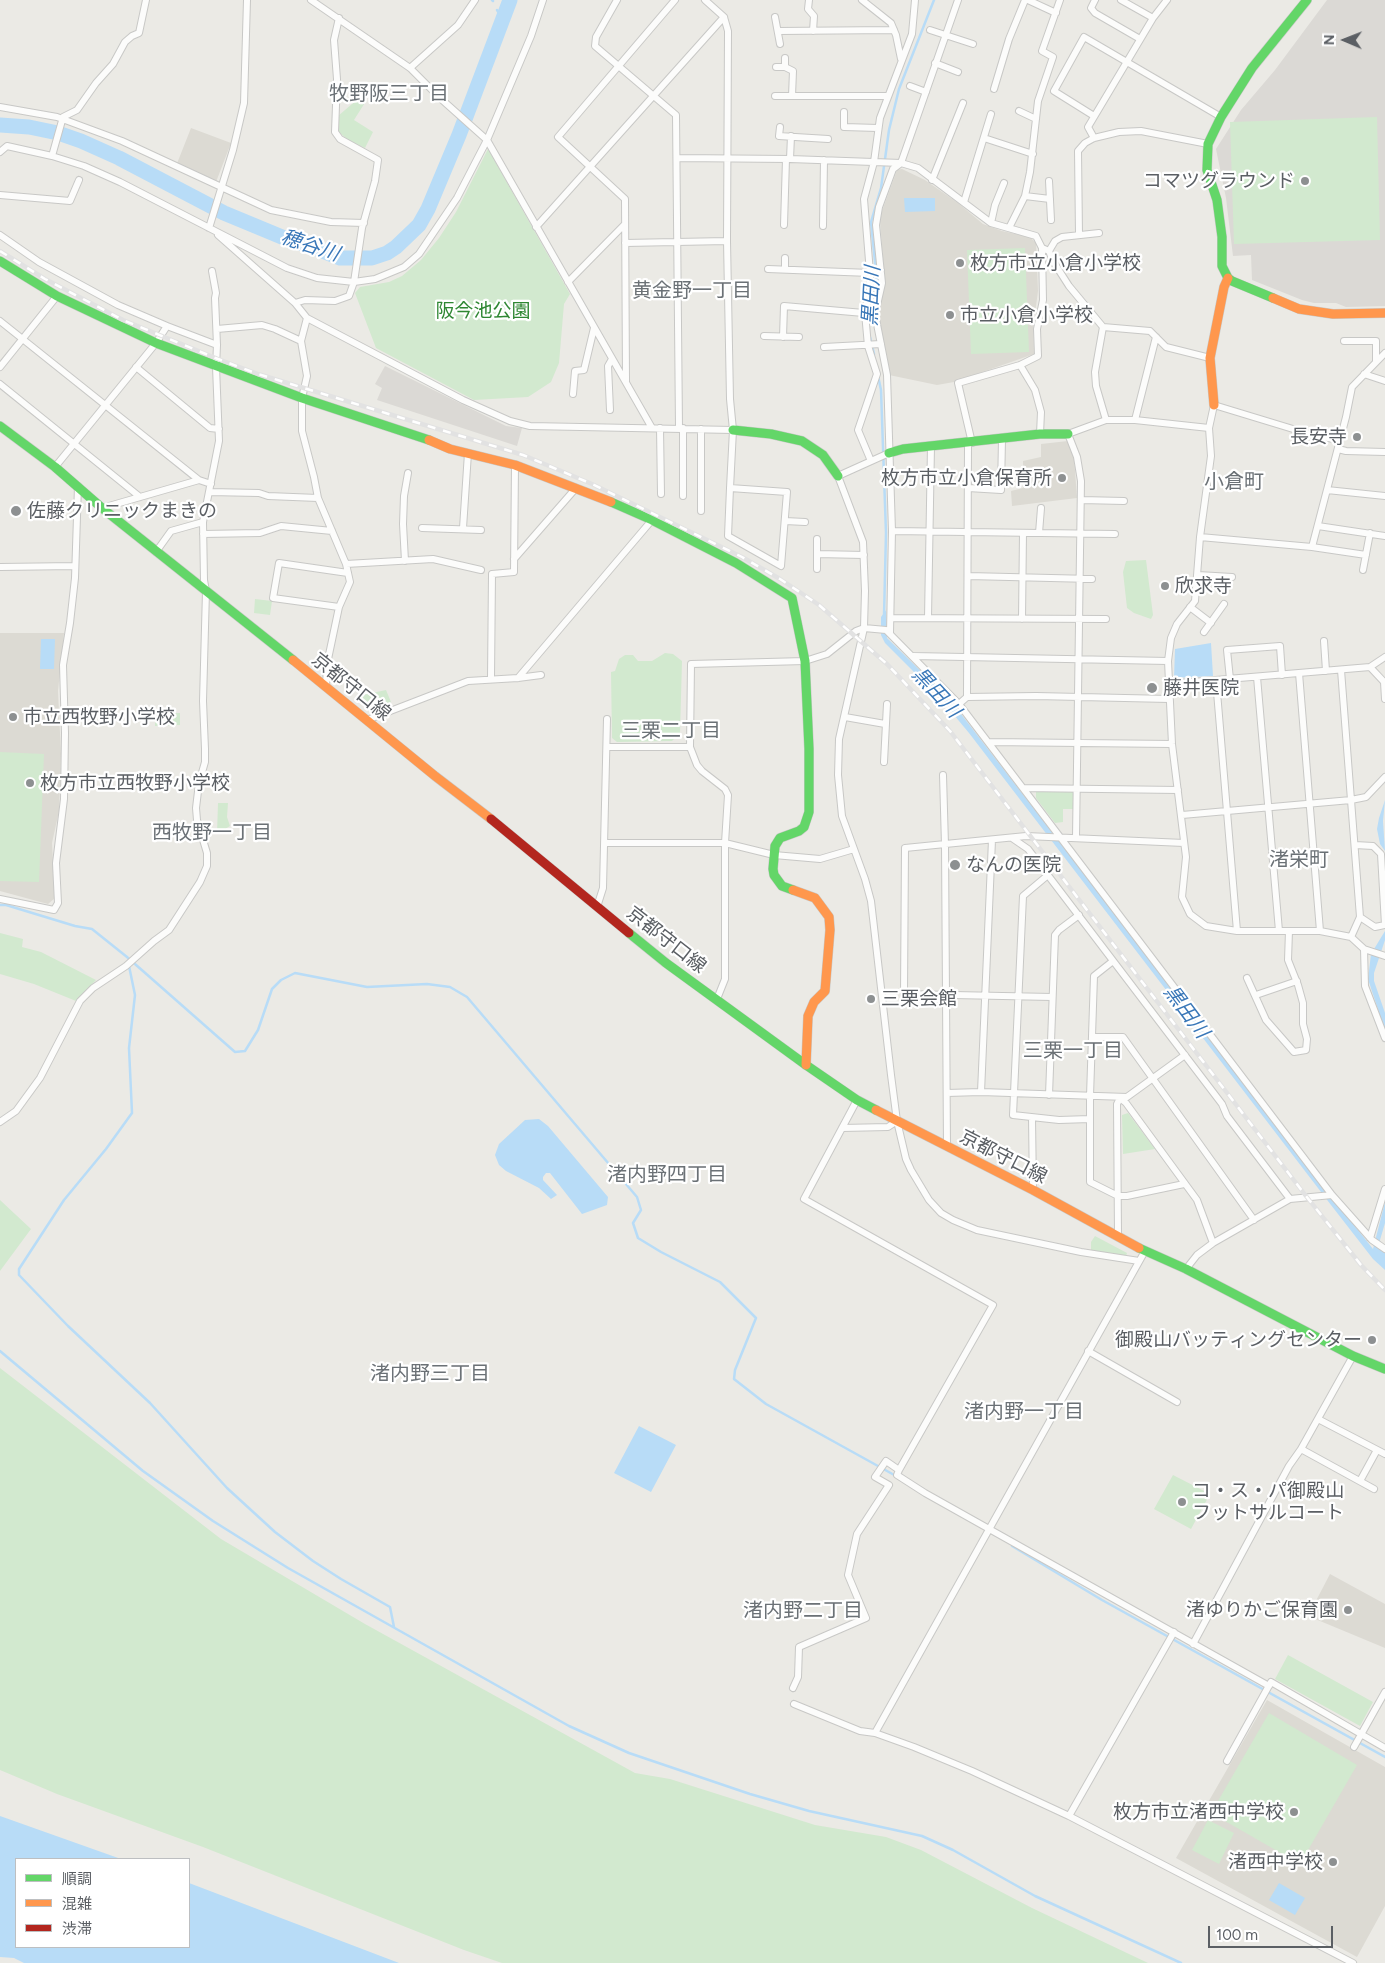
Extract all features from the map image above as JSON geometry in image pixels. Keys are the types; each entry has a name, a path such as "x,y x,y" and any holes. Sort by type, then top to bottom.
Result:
{"street":[{"path":"53,154 61,121 77,110 96,83 113,64 125,42 138,33 146,0"},
{"path":"210,226 244,103 247,0"},
{"path":"311,0 410,68 486,140 652,428"},
{"path":"410,68 458,25 475,0"},
{"path":"0,152 7,146 53,154 84,166 210,226 287,268 317,278 354,282 376,279 404,267 420,254 457,198 486,140 531,36 543,0"},
{"path":"617,0 596,37 595,46 676,114 683,496"},
{"path":"626,383 625,199 558,137 674,0"},
{"path":"809,0 808,9 814,16 813,31"},
{"path":"862,0 890,23 894,30 901,59"},
{"path":"885,631 890,618 892,531 887,454 887,375 873,346 870,313 882,283 875,272 864,199 876,162 880,118 912,34 915,0"},
{"path":"871,461 858,430 876,374 870,313 870,290 875,272 876,225 879,207 893,169 901,163 958,0"},
{"path":"994,89 1009,39 1027,0 1056,13"},
{"path":"1009,228 1025,196 1033,154 1038,101 1053,57 1042,51 1060,0"},
{"path":"1095,0 1091,8 1095,13 1140,39"},
{"path":"1121,0 1153,18"},
{"path":"1094,138 1088,127 1153,18 1167,0"},
{"path":"1307,0 1252,68 1221,117 1208,144 1208,170 1217,200 1222,238 1222,266 1228,278 1299,309 1317,313 1385,313"},
{"path":"707,1 724,17 728,31 729,159 727,241 730,399 733,430 730,488 728,536 781,566 787,492 730,488"},
{"path":"536,227 724,17"},
{"path":"295,303 305,300 335,301 349,296 354,282 363,226 375,181 378,160 340,139 335,132 337,79 334,40 339,18"},
{"path":"775,18 780,44"},
{"path":"778,31 894,30"},
{"path":"930,30 973,44"},
{"path":"1094,116 1054,92 1084,37 1221,117"},
{"path":"785,58 785,67"},
{"path":"935,63 958,72"},
{"path":"776,66 785,67 793,71 792,96"},
{"path":"910,86 926,92"},
{"path":"775,96 888,96"},
{"path":"932,180 963,103"},
{"path":"0,107 57,117 61,121 122,141 221,190 270,210 363,226"},
{"path":"1019,111 1036,119"},
{"path":"844,112 844,127 878,128"},
{"path":"964,202 991,114"},
{"path":"780,127 779,136 828,139"},
{"path":"1079,235 1078,151 1085,143 1094,138 1119,132 1141,131 1208,144"},
{"path":"784,225 791,136"},
{"path":"984,138 1033,154"},
{"path":"677,158 901,163 918,168 991,223 1036,236 1042,248 1043,300 1037,329 1038,356 1020,365 958,383 970,443 967,697"},
{"path":"823,226 824,160"},
{"path":"0,195 70,201 79,180"},
{"path":"1049,181 1051,220"},
{"path":"991,223 995,205 1004,183"},
{"path":"1025,196 1050,199"},
{"path":"568,282 625,224"},
{"path":"210,226 295,303 307,318 489,413 520,424 733,430 771,434 802,441 823,455 838,476 859,527 864,555 864,628 838,748 838,786 842,816 871,901 897,1121 911,1170 937,1210 977,1230 1081,1252 1139,1261"},
{"path":"1049,251 1055,241 1062,237 1099,233"},
{"path":"0,235 38,262 118,306 217,345"},
{"path":"625,243 727,241"},
{"path":"1042,248 1049,251 1069,286 1103,327 1150,332 1166,347 1210,358"},
{"path":"784,269 785,258"},
{"path":"0,261 57,296 156,343 216,367 302,398 414,434 450,449 515,465 652,520 736,563 792,598 805,661 809,749 807,821 804,827 798,831 780,838 775,846 774,875 782,886 815,898 829,917 830,930 824,991 814,1002 808,1016 806,1065"},
{"path":"768,269 875,272"},
{"path":"0,1122 16,1111 40,1078 80,1001 93,988 126,966 169,930 200,882 207,866 207,853 197,820 196,808 198,783 204,762 205,749 203,701 206,591 204,580 203,522 219,441 216,293 212,271"},
{"path":"1228,278 1224,287 1210,358 1214,405 1210,428 1210,456 1200,537 1195,601 1177,624 1171,638 1168,661 1172,744 1186,857 1182,898 1190,914 1206,926 1237,931 1320,931 1351,937 1364,949 1372,950 1383,956"},
{"path":"0,367 57,296"},
{"path":"782,337 784,306 870,313"},
{"path":"307,318 301,341 307,376 302,398 302,431 318,498 346,564 350,582 339,607 327,664 326,687"},
{"path":"0,321 199,480 211,484"},
{"path":"55,467 156,343 167,326"},
{"path":"217,329 262,326 275,329 301,341"},
{"path":"1103,327 1096,386 1106,420"},
{"path":"573,394 575,371 584,370 594,328"},
{"path":"764,336 799,337"},
{"path":"1135,420 1156,337"},
{"path":"1344,341 1376,340 1376,361"},
{"path":"824,347 873,346"},
{"path":"1312,547 1352,387 1385,353"},
{"path":"610,410 608,366 612,359"},
{"path":"1020,365 1034,390 1041,412 1040,434"},
{"path":"136,367 210,428 219,429"},
{"path":"1364,374 1385,381"},
{"path":"0,384 140,497"},
{"path":"1214,405 1316,436 1340,440"},
{"path":"838,476 887,454 903,449 1040,434 1068,434 1106,420 1135,420 1210,428"},
{"name":"京都守口線","path":"0,426 55,467 156,552 435,776 517,838 666,963 806,1065 858,1100 897,1121 1353,1356 1385,1369"},
{"path":"660,428 661,494"},
{"path":"701,511 702,429"},
{"path":"1068,434 1081,481 1076,838"},
{"path":"968,488 1001,490 1002,439"},
{"path":"928,618 931,446"},
{"path":"1338,448 1346,451 1385,452"},
{"path":"463,528 468,453"},
{"path":"492,678 492,574 514,572 515,465"},
{"path":"405,561 403,524 404,496 408,473"},
{"path":"102,508 199,480"},
{"path":"0,899 54,910 58,903 56,862 64,799 63,665 70,623 75,566 78,486"},
{"path":"514,559 576,488"},
{"path":"1327,490 1385,496"},
{"path":"209,492 259,493 268,496 318,498"},
{"path":"1081,500 1124,500"},
{"path":"1039,533 1040,508"},
{"path":"518,678 652,520"},
{"path":"785,521 805,522"},
{"path":"156,552 171,531 203,522"},
{"path":"203,534 260,533 281,526 332,531"},
{"path":"1318,526 1385,536"},
{"path":"422,528 481,530"},
{"path":"892,531 1115,534"},
{"path":"1022,619 1024,533"},
{"path":"1363,570 1370,533"},
{"path":"1200,537 1312,547 1366,555"},
{"path":"817,539 817,570"},
{"path":"817,554 864,555"},
{"path":"346,564 432,559 481,570"},
{"path":"339,607 273,598 279,563 348,573"},
{"path":"0,567 75,566"},
{"path":"1198,575 1232,577"},
{"path":"968,576 1092,579"},
{"path":"1204,632 1224,604"},
{"path":"1190,607 1211,622"},
{"path":"890,618 1106,619"},
{"path":"717,999 725,979 725,843 728,795 726,789 702,772 690,747 691,664 805,661 827,654 856,630 864,628 885,631 913,656 959,704 1331,1195 1371,1239 1383,1248"},
{"path":"1324,641 1326,671"},
{"path":"1230,679 1227,650 1280,646 1282,675"},
{"path":"913,656 1168,661"},
{"path":"1168,684 1370,667 1385,657"},
{"path":"1370,667 1384,683 1385,699"},
{"path":"1341,670 1360,917 1351,937"},
{"path":"1299,673 1320,931"},
{"path":"367,720 460,684 492,678 518,678 541,674"},
{"path":"1257,677 1279,931"},
{"path":"1216,680 1237,931"},
{"path":"959,704 967,697 1170,699"},
{"path":"884,762 887,704"},
{"path":"844,717 885,724"},
{"path":"597,907 603,888 607,719"},
{"path":"989,742 1172,744"},
{"path":"607,747 690,747"},
{"path":"943,774 947,1146"},
{"path":"1182,815 1351,800 1366,797 1385,777"},
{"path":"1023,788 1178,790"},
{"path":"1052,997 904,994 904,848 1012,838 1046,837 1184,843"},
{"path":"1012,838 1028,849 1079,915 1222,1104 1227,1116 1290,1199"},
{"path":"981,1092 992,840"},
{"path":"605,842 725,843 774,855 820,859 854,848"},
{"path":"1355,846 1373,846 1381,854 1385,925 1375,927 1360,917"},
{"path":"1048,875 1023,896 1013,1115 1059,1120 1090,1119"},
{"path":"1049,1095 1055,935 1079,915"},
{"path":"1248,978 1266,1020 1294,1052 1306,1050 1307,1039 1303,1024 1303,1003 1288,960 1289,931"},
{"path":"1364,949 1365,986 1385,1038"},
{"path":"1113,961 1094,976 1090,1096 1090,1182 1118,1196 1127,1196 1184,1184"},
{"path":"1256,995 1296,981"},
{"path":"1093,1037 1123,1037 1254,1220"},
{"path":"947,1093 981,1092 1127,1097 1185,1055"},
{"path":"1120,1098 1126,1103 1197,1200 1213,1243"},
{"path":"1118,1235 1117,1104 1120,1098"},
{"path":"858,1100 804,1199 993,1305 897,1475 988,1529 1269,1686"},
{"path":"1032,1118 1033,1190"},
{"path":"842,1128 888,1127 897,1121"},
{"path":"1371,1239 1385,1189"},
{"path":"1186,1269 1197,1255 1213,1243 1290,1199 1331,1195"},
{"path":"875,1733 1145,1250"},
{"path":"1088,1351 1177,1402"},
{"path":"1192,1644 1289,1466 1301,1449 1353,1356"},
{"path":"1318,1419 1385,1454"},
{"path":"1301,1449 1374,1489"},
{"path":"1360,1481 1377,1450"},
{"path":"793,1688 798,1676 799,1647 866,1618 848,1575 857,1534 889,1485 875,1477 883,1464 886,1461 900,1470"},
{"path":"1069,1816 1174,1632"},
{"path":"1227,1761 1272,1682 1385,1748"},
{"path":"1354,1747 1385,1692"},
{"path":"794,1704 860,1731 875,1733 972,1771 1069,1816 1353,1963"}],"shaded area":[{"path":"1327,0 1385,0 1385,306 1346,307 1336,303 1314,303 1302,300 1252,280 1251,255 1233,256 1226,198 1216,149 1241,110 1275,70"},
{"path":"191,128 231,143 216,182 176,166"},
{"name":"枚方市立小倉小学校","path":"902,169 925,180 958,203 983,224 1002,231 1030,237 1036,243 1038,291 1033,329 1034,354 954,382 937,385 889,375 878,314 885,285 880,221 897,170"},
{"path":"385,366 506,426 522,428 517,446 377,400 382,388 375,384"},
{"path":"1068,441 1074,457 1077,498 1012,506 1011,491 1023,488 1023,461 1041,457 1041,444"},
{"name":"枚方市立西牧野小学校","path":"0,633 64,633 58,691 61,754 59,811 52,843 55,898 48,904 0,891"},
{"name":"渚ゆりかご保育園","path":"1330,1574 1385,1604 1385,1648 1308,1616"},
{"name":"枚方市立渚西中学校","path":"1267,1700 1385,1767 1385,1906 1357,1957 1176,1858"}],"green space":[{"path":"359,98 366,101 354,120 373,132 365,148 348,140 339,132 338,116"},
{"name":"コマツグラウンド","path":"1377,117 1380,240 1234,244 1230,122"},
{"name":"阪今池公園","path":"488,149 570,294 564,304 559,363 551,382 528,397 474,400 376,348 355,293 360,287 389,282 402,276 421,260 439,238 456,212"},
{"path":"1025,248 1029,352 971,354 967,250"},
{"path":"1146,560 1153,615 1151,619 1134,613 1127,608 1123,572 1126,561"},
{"path":"255,599 272,601 270,615 254,613"},
{"path":"665,653 673,654 682,661 680,733 672,741 617,742 612,738 611,672 615,671 619,659 625,655 633,655 638,661 652,661"},
{"path":"386,690 391,702 378,708 360,702 358,696"},
{"path":"180,713 180,725 155,726 155,714"},
{"path":"0,752 44,754 39,882 0,881"},
{"path":"1036,792 1073,792 1073,809 1063,809 1063,822 1055,823 1036,798"},
{"path":"218,803 228,803 227,817 230,826 217,834"},
{"path":"0,933 23,939 22,947 41,952 96,980 76,1001 34,984 0,974"},
{"path":"1128,1113 1155,1149 1123,1154 1122,1115"},
{"path":"0,1200 31,1229 0,1271"},
{"path":"1095,1236 1127,1253 1126,1256 1091,1252 1091,1242"},
{"path":"0,1368 221,1539 365,1624 635,1773 670,1779 815,1825 886,1837 921,1850 1032,1908 1148,1963 502,1963 464,1950 203,1847 57,1794 0,1770"},
{"name":"コ・ス・パ御殿山 フットサルコート","path":"1173,1475 1210,1494 1191,1529 1154,1509"},
{"path":"1288,1655 1373,1702 1360,1726 1275,1679"},
{"path":"1269,1713 1357,1765 1300,1864 1211,1813"},
{"path":"1208,1820 1234,1833 1219,1864 1192,1850"}],"water":[{"path":"904,198 935,198 935,211 905,212"},
{"path":"886,610 887,638 939,689 961,714 1290,1144 1373,1249 1385,1202 1385,1223 1380,1240 1381,1250 1385,1253 1385,1270 1373,1259 1331,1205 969,733 939,697 885,643 881,635 881,617"},
{"path":"41,639 55,639 54,669 40,669"},
{"path":"1211,643 1213,676 1174,678 1175,649"},
{"path":"1385,800 1383,821 1385,851 1380,844 1377,829"},
{"path":"1385,931 1385,940 1374,973 1374,981 1385,1013 1385,1031 1368,979 1371,954"},
{"path":"539,1119 548,1126 608,1197 607,1205 582,1214 550,1173 546,1173 543,1180 557,1195 551,1199 539,1188 506,1171 499,1165 495,1155 499,1144 525,1120"},
{"path":"639,1426 676,1445 651,1492 614,1473"},
{"path":"0,1816 118,1858 15,1858 15,1948 190,1948 190,1883 399,1963 24,1963 14,1958 0,1957"},
{"path":"1279,1883 1305,1898 1295,1915 1269,1900"}],"waterway":[{"name":"穂谷川","path":"0,125 29,127 58,133 81,141 119,158 224,213 294,242 305,244 340,258 372,258 387,253 396,247 419,225 428,209 459,135 510,0"},
{"name":"黒田川","path":"870,305 877,281 871,222 881,188 889,130 899,89 934,0"},
{"path":"497,10 502,18"},
{"name":"黒田川","path":"870,337 874,354"},
{"name":"黒田川","path":"878,376 881,390 886,533 884,616"},
{"path":"0,905 6,905 75,926 92,929 127,957 235,1052 245,1051 258,1030 272,989 281,980 295,973 367,987 427,984 450,987 467,997 637,1197 641,1210 633,1223 638,1238 720,1282 756,1318 735,1370 734,1379 766,1404 896,1476"},
{"path":"129,966 135,995 129,1048 132,1113 106,1149 64,1200 19,1269 19,1275 68,1326 150,1403 227,1488 275,1532 313,1561 390,1607 394,1627"},
{"path":"0,1351 143,1471 213,1521 288,1568 569,1726 629,1753 750,1794 809,1811 922,1836 953,1850 1035,1896 1181,1963"},
{"path":"1012,1546 1102,1600 1385,1757"}],"railway":[{"path":"0,251 45,279 123,320 218,359 258,374 523,455 592,484 742,557 819,605 887,664 950,731 1306,1196 1361,1265 1385,1290"}],"traffic: fast":[{"path":"1273,298 1232,281 1228,278 1222,266 1222,237 1217,200 1207,170 1208,144 1221,117 1252,68 1307,0"},
{"path":"0,261 57,296 156,343 302,398 429,440"},
{"path":"0,426 55,467 102,508 293,660"},
{"path":"733,430 771,434 802,441 823,455 838,476"},
{"path":"889,453 903,449 1040,434 1068,434"},
{"path":"611,502 652,520 736,563 792,598 805,661 809,749 809,812 804,827 799,831 780,838 775,846 773,869 774,875 782,886 793,890"},
{"path":"629,933 666,963 806,1065 857,1100 876,1110"},
{"path":"1139,1248 1186,1269 1353,1356 1385,1369"}],"traffic: slow":[{"path":"1214,405 1210,358 1224,287 1228,278"},
{"path":"1273,298 1299,309 1333,314 1385,313"},
{"path":"429,440 450,449 515,465 611,502"},
{"path":"293,660 435,776 491,819"},
{"path":"793,890 815,898 829,917 830,930 825,991 814,1002 808,1016 806,1065"},
{"path":"876,1110 1033,1190 1139,1248"}],"traffic: jam":[{"path":"491,819 629,933"}],"place":[{"name":"コマツグラウンド","path":"1305,181"},
{"name":"枚方市立小倉小学校","path":"960,263"},
{"name":"市立小倉小学校","path":"950,315"},
{"name":"長安寺","path":"1357,437"},
{"name":"枚方市立小倉保育所","path":"1062,478"},
{"name":"佐藤クリニックまきの","path":"16,511"},
{"name":"欣求寺","path":"1165,586"},
{"name":"藤井医院","path":"1152,688"},
{"name":"市立西牧野小学校","path":"13,717"},
{"name":"枚方市立西牧野小学校","path":"30,783"},
{"name":"なんの医院","path":"955,865"},
{"name":"三栗会館","path":"871,999"},
{"name":"御殿山バッティングセンター","path":"1372,1340"},
{"name":"コ・ス・パ御殿山 フットサルコート","path":"1182,1502"},
{"name":"渚ゆりかご保育園","path":"1348,1610"},
{"name":"枚方市立渚西中学校","path":"1294,1812"},
{"name":"渚西中学校","path":"1333,1862"}],"district":[{"name":"牧野阪三丁目","path":"389,94"},
{"name":"黄金野一丁目","path":"692,291"},
{"name":"小倉町","path":"1234,482"},
{"name":"三栗二丁目","path":"671,731"},
{"name":"西牧野一丁目","path":"212,833"},
{"name":"渚栄町","path":"1299,860"},
{"name":"三栗一丁目","path":"1073,1051"},
{"name":"渚内野四丁目","path":"667,1175"},
{"name":"渚内野三丁目","path":"430,1374"},
{"name":"渚内野一丁目","path":"1024,1412"},
{"name":"渚内野二丁目","path":"803,1611"}]}
